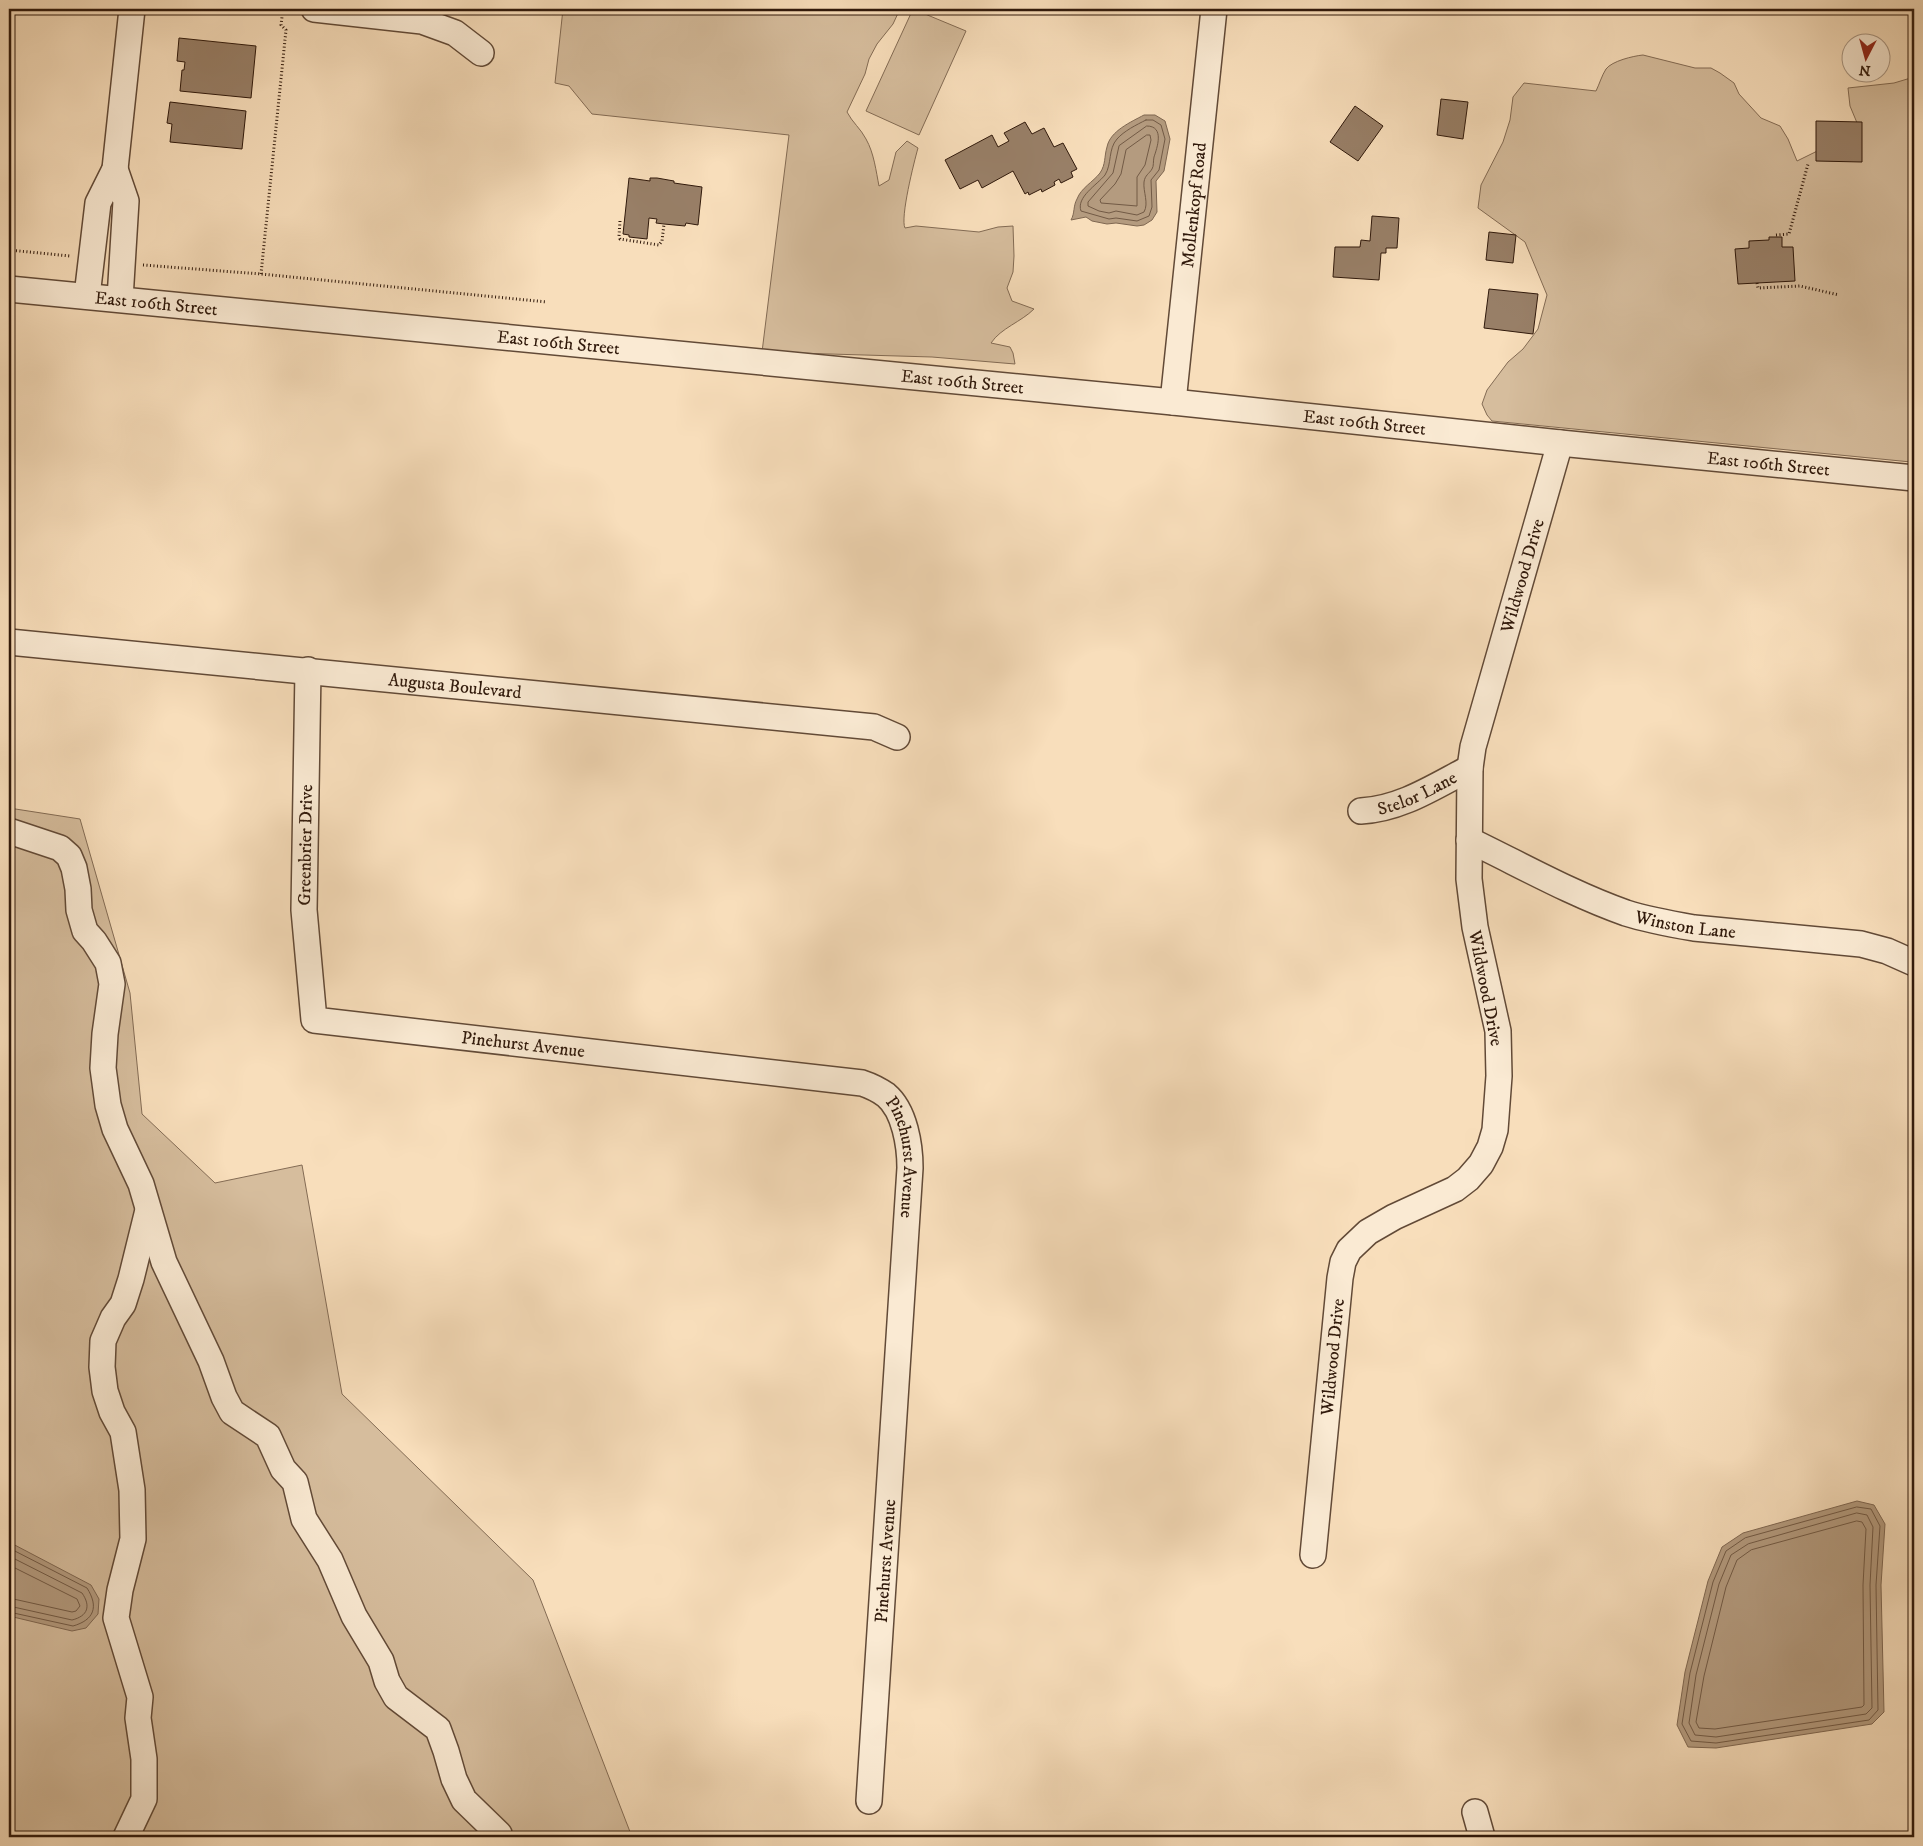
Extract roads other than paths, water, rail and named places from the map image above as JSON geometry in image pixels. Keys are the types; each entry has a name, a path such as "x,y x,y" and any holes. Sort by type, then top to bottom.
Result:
{"street":[{"path":"87,296 98,203 115,169 132,9"},
{"path":"314,9 422,21 455,33 481,53"},
{"name":"Mollenkopf Road","path":"1173,402 1214,9"},
{"path":"115,169 126,202 120,299"},
{"name":"East 106th Street","path":"9,289 1173,402 1914,478"},
{"name":"Wildwood Drive","path":"1313,1555 1343,1262 1349,1250 1368,1232 1394,1217 1455,1189 1468,1179 1490,1147 1495,1130 1499,1076 1498,1031 1475,927 1470,880 1470,768 1476,737 1560,443"},
{"name":"Augusta Boulevard","path":"9,642 874,727 897,738"},
{"name":"Greenbrier Drive","path":"308,670 304,910 314,1020"},
{"name":"Stelor Lane","path":"1361,811 1376,810 1399,804 1470,768"},
{"path":"9,831 60,848 68,856 74,868 79,910 85,931 108,962 112,984 105,1034 103,1068 108,1104 115,1129 141,1184 164,1262 211,1361 224,1397 232,1412 268,1436 283,1469 295,1482 304,1518 330,1560 354,1616 381,1661 387,1681 396,1697 438,1730 454,1779 464,1800 482,1816 499,1834 499,1837"},
{"name":"Winston Lane","path":"1469,840 1586,896 1627,913 1694,928 1861,944 1887,951 1914,963"},
{"name":"Pinehurst Avenue","path":"314,1020 862,1083 888,1097 900,1115 906,1132 910,1147 910,1168 869,1801"},
{"path":"126,1837 144,1799 144,1759 138,1718 140,1697 116,1618 120,1590 133,1539 132,1490 122,1432 112,1412 105,1391 102,1367 103,1341 113,1318 123,1304 132,1279 149,1208"},
{"path":"1475,1812 1482,1837"}],"water":[{"path":"1144,115 1155,115 1165,121 1170,139 1164,171 1156,181 1157,212 1152,220 1144,225 1137,226 1116,223 1107,224 1092,221 1086,217 1071,220 1079,195 1102,170 1107,147 1112,136 1127,124"},
{"path":"1857,1501 1874,1505 1885,1524 1881,1585 1884,1712 1872,1724 1716,1748 1688,1747 1677,1725 1685,1672 1708,1581 1722,1547 1743,1533"},
{"path":"9,1542 91,1585 99,1599 98,1614 86,1628 72,1631 9,1616"}]}
